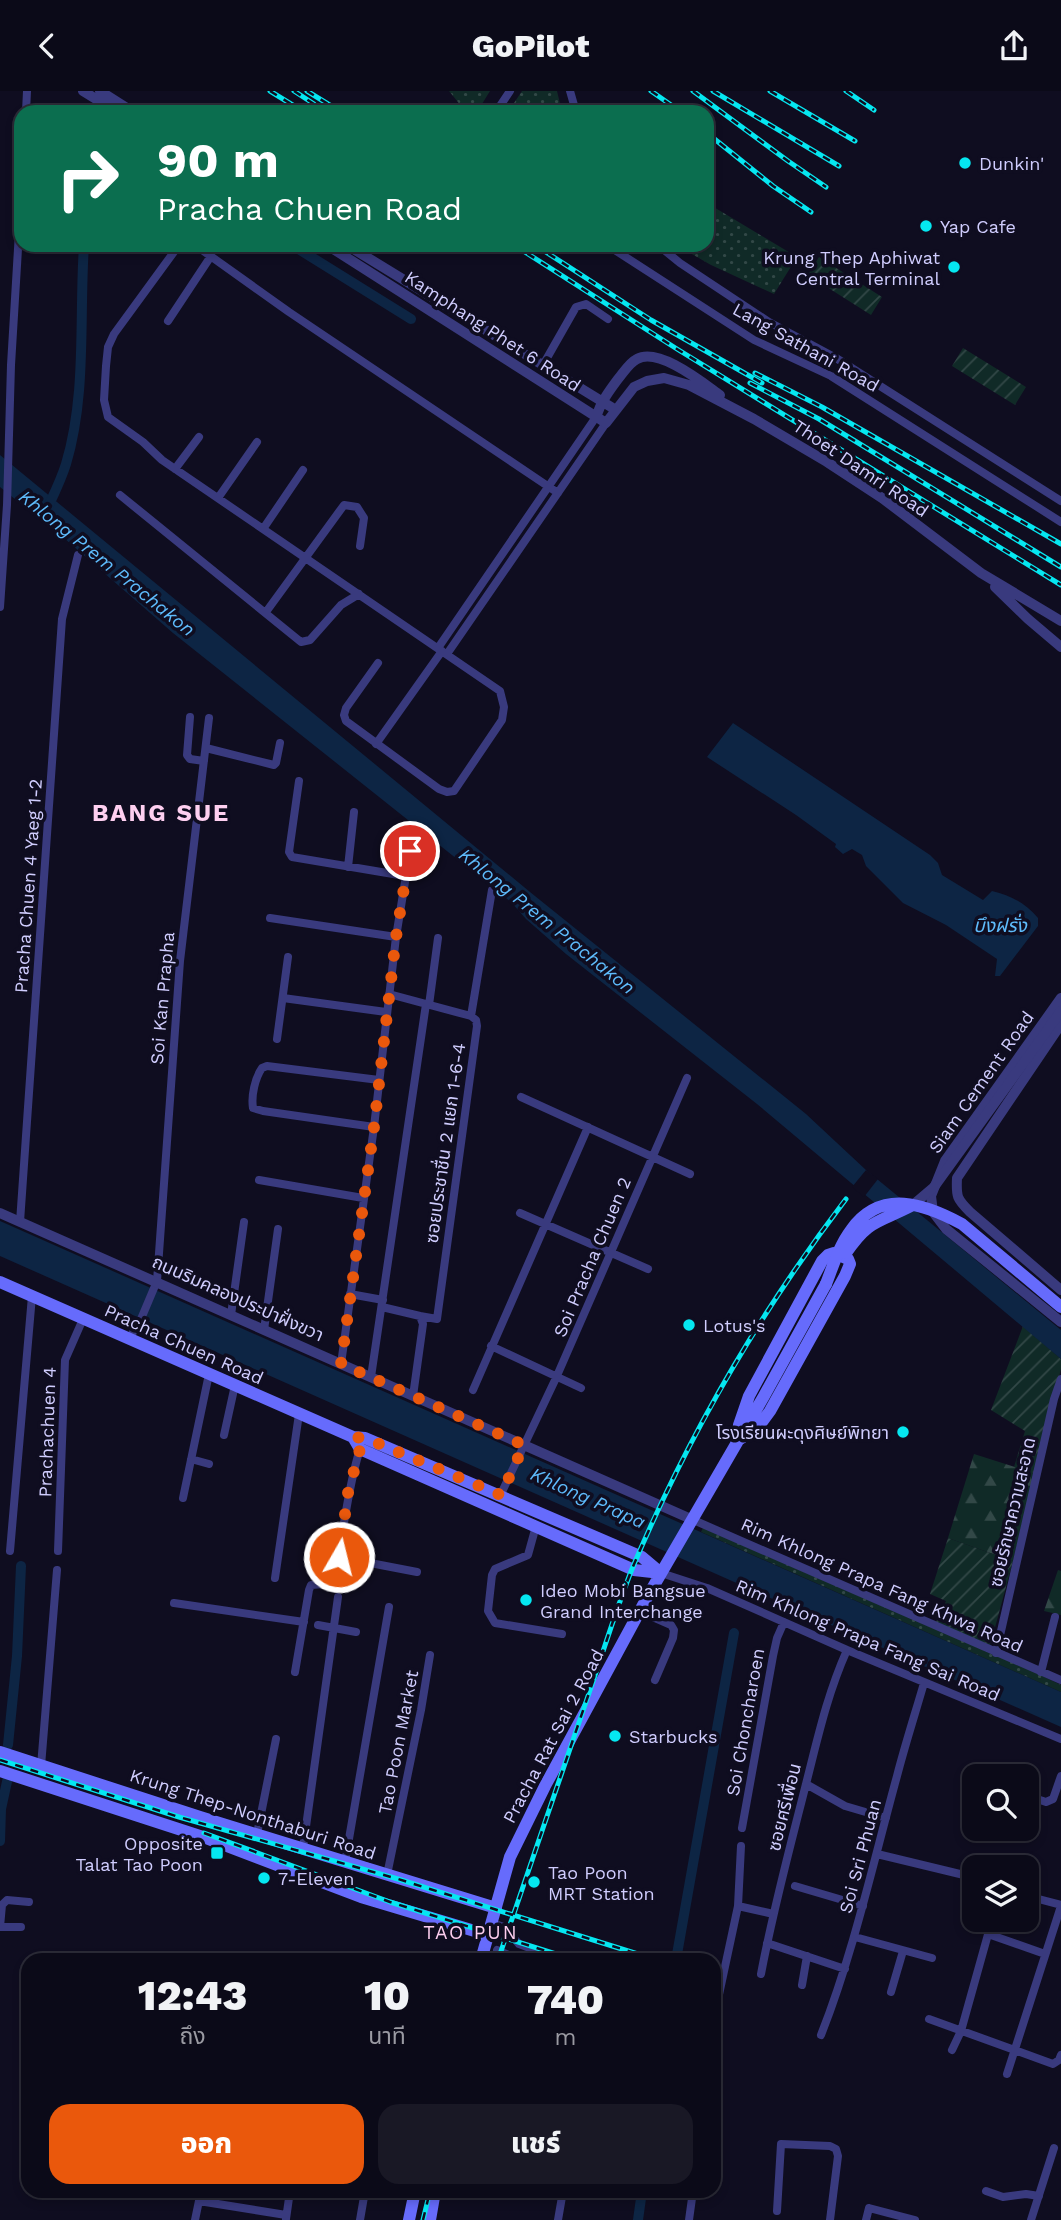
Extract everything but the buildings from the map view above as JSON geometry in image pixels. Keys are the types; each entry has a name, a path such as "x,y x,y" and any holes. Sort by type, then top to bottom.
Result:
{"main road":[{"name":"Pracha Rat Sai 2 Road","path":"483,1953 502,1879 524,1825 639,1611 826,1284 858,1235 870,1224 915,1204"},
{"path":"915,1204 962,1224 1061,1307"},
{"path":"842,1254 848,1259 849,1268 770,1411 759,1426 737,1441 739,1425 749,1396 822,1261 828,1255 842,1254"},
{"name":"Pracha Chuen Road","path":"0,1282 353,1437 365,1438 503,1490 642,1557 661,1573"},
{"path":"353,1437 360,1449 634,1570 661,1573"},
{"name":"Krung Thep-Nonthaburi Road","path":"0,1752 496,1908"},
{"name":"Krung Thep-Nonthaburi Road","path":"0,1771 203,1837 361,1897 488,1935"},
{"path":"409,2220 414,2198"},
{"path":"430,2220 434,2198"}],"street":[{"path":"83,91 106,105"},
{"path":"100,91 122,105"},
{"path":"0,607 18,252"},
{"path":"174,252 114,334 108,347 104,400 108,417 175,469 500,691 504,707 502,720 454,791 439,789 346,721 346,708 378,663"},
{"path":"205,252 289,312 558,493"},
{"name":"Kamphang Phet 6 Road","path":"338,252 606,423"},
{"name":"Kamphang Phet 6 Road","path":"358,252 616,410"},
{"name":"Lang Sathani Road","path":"618,252 754,340 831,376 1061,521"},
{"name":"Lang Sathani Road","path":"667,252 769,322 836,359 1061,501"},
{"path":"168,321 211,256"},
{"path":"543,365 576,307 586,304 608,319"},
{"name":"Thoet Damri Road","path":"596,417 602,401 627,367 646,356 658,357 696,378 754,419"},
{"name":"Thoet Damri Road","path":"606,423 634,387 647,381 664,378 690,386 754,419 827,462 882,498 981,573 1061,621"},
{"path":"442,651 596,417"},
{"path":"376,744 606,423"},
{"path":"175,469 199,437"},
{"path":"218,498 257,442"},
{"path":"263,529 303,470"},
{"path":"120,495 301,642 310,640 341,605 359,594"},
{"path":"266,612 344,505 357,507 364,518 360,547"},
{"name":"Pracha Chuen 4 Yaeg 1-2","path":"20,1221 62,619 78,555"},
{"name":"Thoet Damri Road","path":"981,573 1061,647"},
{"path":"190,717 187,755 190,759 204,761"},
{"name":"Soi Kan Prapha","path":"130,1339 155,1285 180,961 209,718"},
{"path":"206,748 274,765 280,743"},
{"path":"299,781 289,852 292,857 405,876"},
{"path":"348,867 354,813"},
{"path":"341,1364 374,1127 396,937 414,827"},
{"name":"ซอยประชาชื่น 2 แยก 1-6-4","path":"420,1316 437,1319 478,1026 471,1016 492,890"},
{"path":"270,918 396,937"},
{"path":"371,1377 438,938"},
{"path":"277,1038 288,957"},
{"path":"389,994 471,1016"},
{"name":"Siam Cement Road","path":"1061,997 945,1161 931,1196 933,1212 946,1229 1061,1322"},
{"path":"284,998 386,1012"},
{"name":"Siam Cement Road","path":"915,1204 934,1187 1061,1010"},
{"name":"Siam Cement Road","path":"1061,1024 957,1178 956,1192 959,1201 970,1212 1061,1290"},
{"path":"374,1127 258,1110 253,1108 252,1101 260,1071 267,1066 379,1080"},
{"name":"Soi Pracha Chuen 2","path":"503,1490 556,1378 687,1078"},
{"path":"522,1097 690,1174"},
{"path":"473,1389 588,1127"},
{"path":"952,1151 953,1158 964,1168"},
{"path":"945,1161 964,1168"},
{"path":"259,1180 363,1198"},
{"name":"ถนนริมคลองประปาฝั่งขวา","path":"0,1213 155,1285 231,1315 690,1521"},
{"path":"520,1213 648,1269"},
{"path":"231,1315 244,1222"},
{"path":"264,1330 278,1229"},
{"path":"349,1294 420,1316 423,1324 413,1396"},
{"path":"10,1552 32,1296"},
{"name":"Prachachuen 4","path":"58,1551 65,1360 83,1319"},
{"path":"491,1346 581,1388"},
{"path":"183,1498 209,1374"},
{"name":"ซอยรักษาความสะอาด","path":"996,1653 1054,1399 1061,1379"},
{"path":"223,1435 235,1385"},
{"path":"275,1578 299,1414"},
{"path":"295,1672 312,1585 333,1580 348,1493 360,1449"},
{"path":"191,1459 209,1464"},
{"name":"Rim Khlong Prapa Fang Khwa Road","path":"690,1521 1061,1680"},
{"path":"536,1526 528,1555 495,1569 488,1611 495,1623 562,1634"},
{"path":"339,1557 417,1572"},
{"path":"41,1766 57,1570"},
{"name":"Rim Khlong Prapa Fang Sai Road","path":"661,1573 707,1588 924,1683 1061,1739"},
{"path":"303,1849 338,1597"},
{"path":"174,1603 304,1622"},
{"path":"345,1862 389,1607"},
{"path":"639,1611 671,1625 674,1630 655,1680"},
{"path":"1041,1672 1055,1617"},
{"name":"Soi Choncharoen","path":"742,1828 773,1656 784,1622"},
{"path":"318,1625 356,1632"},
{"name":"ซอยศรีเพื่อน","path":"761,1974 832,1683 847,1650"},
{"name":"Tao Poon Market","path":"387,1875 430,1655"},
{"name":"Soi Sri Phuan","path":"821,2035 855,1937 924,1683"},
{"path":"257,1835 276,1739"},
{"path":"1039,1800 1046,1802 1053,1799 1061,1776"},
{"path":"806,1784 845,1806 886,1818"},
{"path":"721,1989 738,1906 741,1846"},
{"path":"877,1854 962,1875"},
{"path":"794,1886 863,1906"},
{"path":"1007,2074 1061,1905 1039,1899"},
{"path":"21,1927 0,1927 2,1905 7,1900 29,1902"},
{"path":"738,1906 769,1913"},
{"path":"496,1908 498,1925"},
{"path":"488,1935 498,1925"},
{"path":"498,1925 504,1927 519,1944 543,1953"},
{"path":"952,2050 961,2031 988,1934 1045,1954"},
{"path":"855,1937 932,1958"},
{"path":"767,1943 845,1969"},
{"path":"497,1950 504,1953"},
{"path":"891,1992 903,1951"},
{"path":"802,1985 807,1956"},
{"path":"929,2019 1053,2064 1061,2055"},
{"path":"777,2211 780,2147 784,2143 830,2146 836,2149 838,2156 830,2220"},
{"path":"1031,2220 1054,2148"},
{"path":"986,2191 1003,2197 1026,2194 1039,2196"},
{"path":"195,2220 200,2198"},
{"path":"199,2201 286,2218 289,2198"},
{"path":"360,2220 364,2198"},
{"path":"558,2220 562,2198"},
{"path":"689,2220 692,2198"},
{"path":"866,2220 869,2208 915,2220"}],"green space":[{"path":"449,91 490,91 481,105 460,105"},
{"path":"522,91 557,91 560,105 513,105"},
{"path":"714,207 797,257 774,294 688,252 714,252"},
{"path":"819,257 882,297 871,315 808,275"},
{"path":"963,348 1026,387 1015,405 952,366"},
{"path":"1023,1326 1061,1359 1061,1369 1034,1473 1014,1467 1025,1431 991,1410"},
{"path":"974,1454 1034,1473 1013,1561 948,1538"},
{"path":"703,1528 1032,1671 1061,1685 1061,1692 701,1532"},
{"path":"948,1538 1013,1561 990,1646 936,1622 946,1601 930,1594"},
{"path":"1058,1570 1061,1571 1061,1615 1044,1611"}],"water":[{"name":"Khlong Prem Prachakon","path":"0,455 530,892 806,1114 866,1170 1061,1330 1061,1359 757,1104 566,954 511,902 173,633 64,538 52,521 21,504 0,487"},
{"name":"บึงฝรั่ง","path":"733,723 930,855 938,863 942,875 983,900 992,891 1006,895 1028,908 1038,918 1038,926 1000,976 995,976 997,959 946,925 903,903 866,866 862,855 852,849 843,854 835,847 836,844 796,815 707,757"},
{"name":"Khlong Prapa","path":"0,1221 1061,1692 1061,1727 0,1256"}],"pier":[{"path":"866,1170 878,1179 864,1197 852,1187"}],"waterway":[{"name":"Khlong Prem Prachakon","path":"47,509 66,464 77,410 84,252"},
{"path":"303,252 411,319"},
{"path":"8,1745 17,1656 21,1566"},
{"path":"677,1953 734,1633"},
{"path":"0,1841 1,1809 8,1777"},
{"path":"638,2220 641,2198"}],"railway":[{"path":"270,91 293,105"},
{"path":"294,91 314,104"},
{"path":"307,91 330,105"},
{"path":"651,91 671,105"},
{"path":"693,91 712,105"},
{"path":"713,91 839,166"},
{"path":"770,91 855,141"},
{"path":"846,91 874,110"},
{"path":"714,106 826,187"},
{"path":"714,139 773,186 811,212"},
{"path":"525,252 677,349 1061,585"},
{"path":"546,252 651,320 762,383"},
{"path":"755,373 822,407 1061,544"},
{"path":"750,383 819,419 1061,567"},
{"path":"500,1953 620,1601 653,1520 727,1377 784,1286 846,1199"},
{"path":"0,1760 179,1817 398,1879 635,1953"},
{"path":"204,1833 390,1902 553,1953"},
{"path":"423,2220 428,2198"}],"place":[{"name":"Dunkin'","path":"965,163"},
{"name":"Yap Cafe","path":"926,226"},
{"name":"Krung Thep Aphiwat Central Terminal","path":"954,267"},
{"name":"Lotus's","path":"689,1325"},
{"name":"โรงเรียนผะดุงศิษย์พิทยา","path":"903,1432"},
{"name":"Ideo Mobi Bangsue Grand Interchange","path":"526,1600"},
{"name":"Starbucks","path":"615,1736"},
{"name":"Opposite Talat Tao Poon","path":"217,1853"},
{"name":"7-Eleven","path":"264,1878"},
{"name":"Tao Poon MRT Station","path":"534,1882"}],"district":[{"name":"BANG SUE","path":"161,813"},
{"name":"TAO PUN","path":"471,1932"}],"route":[{"path":"339,1557 348,1493 360,1449 353,1437 365,1438 501,1495 524,1445 341,1364 374,1127 396,937 410,851"}]}
